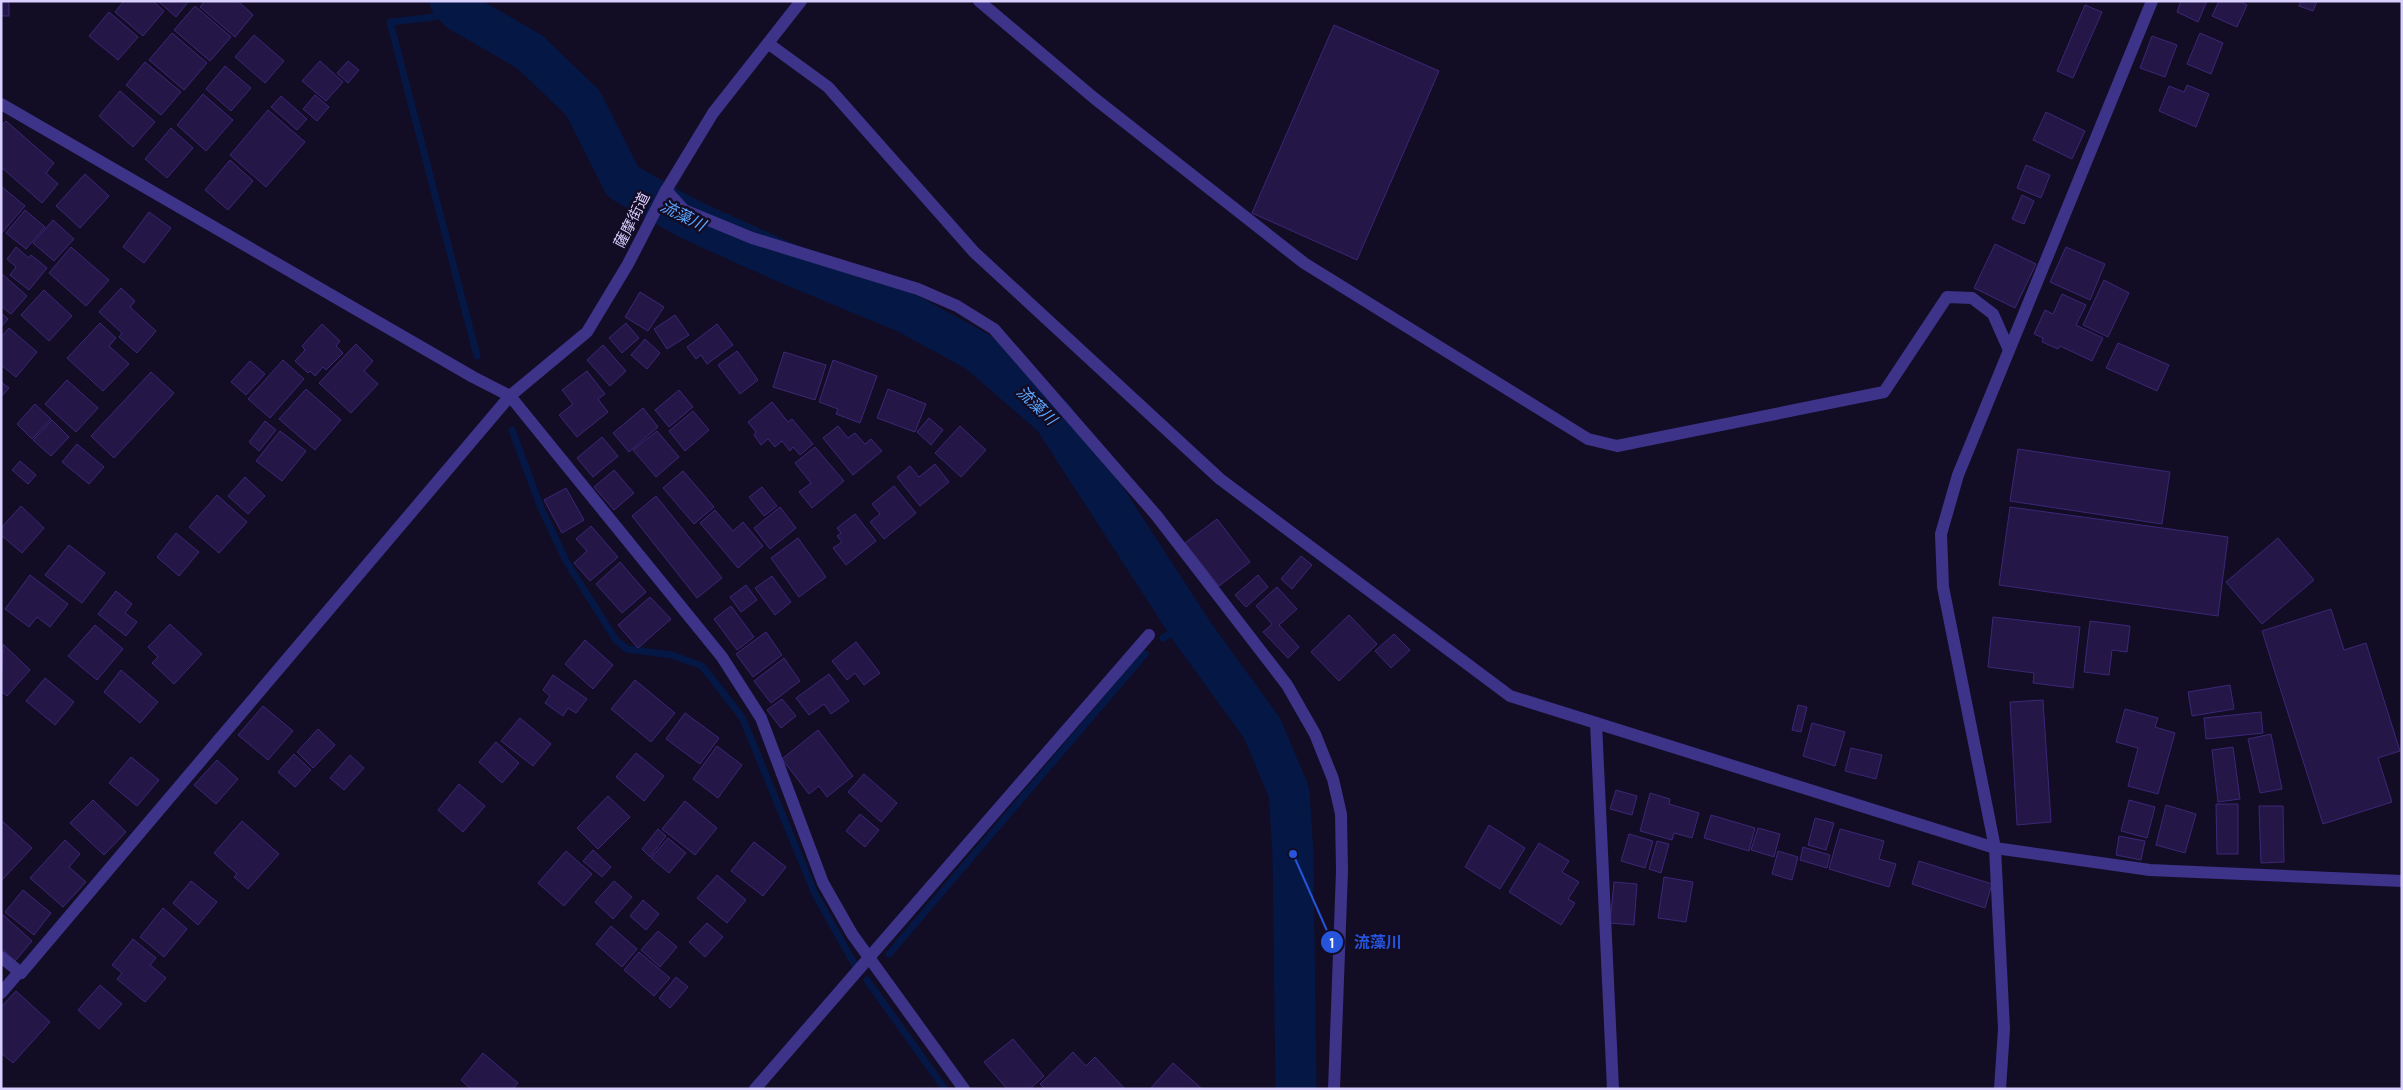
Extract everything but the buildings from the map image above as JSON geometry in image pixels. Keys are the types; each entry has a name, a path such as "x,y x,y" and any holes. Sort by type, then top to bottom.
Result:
{"street":[{"name":"薩摩街道","path":"1,993 19,972 21,973 510,396 587,332 628,264 666,191 714,113 801,1"},
{"path":"979,1 1094,98 1304,263 1588,439 1618,446 1884,392 1947,297 1972,298 1993,314 2009,350"},
{"path":"2000,1089 2004,1029 1995,848 1944,587 1941,534 1958,475 2152,1"},
{"path":"769,44 828,87 974,252 1220,479 1510,696 1995,848 2150,870 2402,881"},
{"path":"1,104 472,377 510,396 727,665 761,718 823,882 852,934 861,968 964,1089"},
{"path":"666,191 684,210 752,238 918,289 958,306 994,330 1156,515 1287,685 1315,734 1333,779 1341,814 1342,872 1334,1089"},
{"path":"755,1089 1149,636"},
{"path":"1596,723 1612,1089"},
{"path":"1,957 21,973"}],"waterway":[{"name":"流藻川","path":"450,1 459,11 530,52 583,103 623,182 689,219 784,262 907,313 978,352 1053,417 1193,633 1262,728 1289,792 1293,854 1296,1089"},
{"path":"459,11 427,18 390,22 477,356"},
{"path":"512,430 541,508 566,561 616,640 627,649 672,655 702,666 742,717 815,894 855,965"},
{"path":"1163,638 1174,631 1193,633"},
{"path":"889,954 1145,654"},
{"path":"867,980 945,1089"}],"place":[{"name":"流藻川","path":"1293,854"}]}
